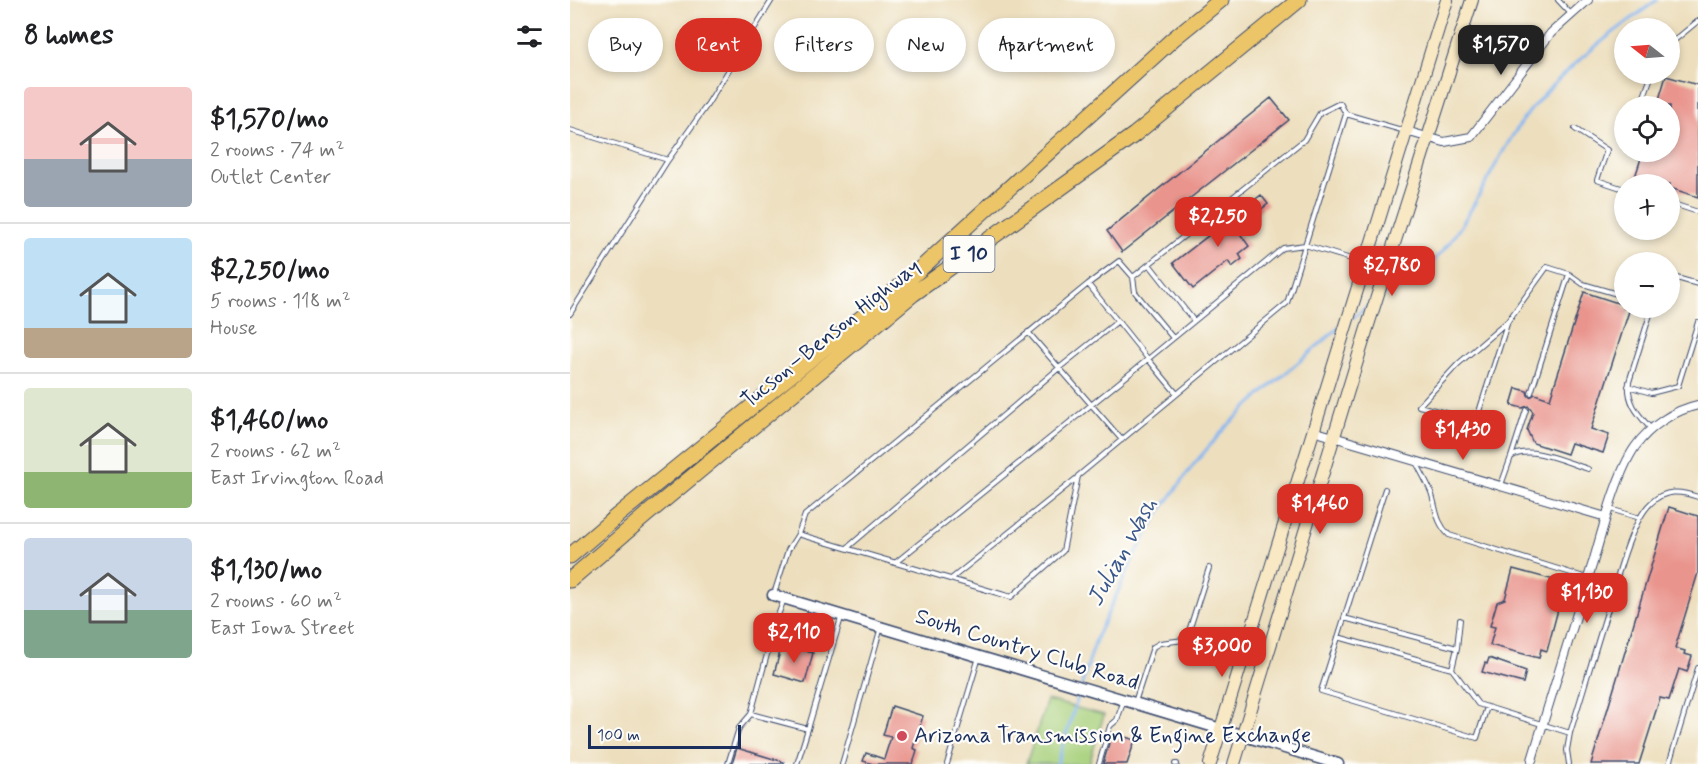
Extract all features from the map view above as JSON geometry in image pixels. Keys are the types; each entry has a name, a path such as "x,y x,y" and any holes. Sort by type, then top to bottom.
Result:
{"highway":[{"name":"Tucson–Benson Highway","path":"570,556 908,280 1173,39 1221,0"},
{"name":"Tucson–Benson Highway","path":"570,580 913,294 1134,135 1299,0"}],"main road":[{"path":"1210,764 1447,0"},
{"path":"1234,764 1368,325 1472,0"}],"street":[{"path":"1406,131 1444,142 1471,137 1551,33 1588,0"},
{"path":"1532,763 1608,513 1626,462 1635,447 1652,430 1679,411 1698,405"},
{"path":"1313,430 1500,486 1608,513"},
{"name":"South Country Club Road","path":"779,596 1338,764"}],"lane":[{"path":"570,314 668,160 708,105 772,0"},
{"path":"1558,0 1571,15"},
{"path":"1680,36 1698,21"},
{"path":"1133,277 1304,140 1320,113 1340,103 1346,114 1406,131"},
{"path":"951,579 1287,303 1346,114"},
{"path":"1575,129 1607,150 1597,180 1614,186"},
{"path":"570,130 668,160"},
{"path":"1680,206 1698,212"},
{"path":"895,563 1283,248 1305,245 1365,263"},
{"path":"728,764 739,728 751,714 776,621 788,550 798,534 805,515 1028,332 1119,261 1133,277 1135,292 1173,338"},
{"path":"1149,264 1194,321"},
{"path":"1508,321 1476,421 1419,406 1458,364 1508,321 1547,267 1569,274 1584,284 1614,293"},
{"path":"1531,393 1569,274"},
{"path":"1680,279 1698,284"},
{"path":"1088,284 1177,394"},
{"path":"1649,318 1628,386 1628,393 1633,407 1652,430"},
{"path":"846,549 1059,368 1118,321"},
{"path":"1628,386 1651,393 1678,386 1698,322"},
{"path":"1028,332 1122,440"},
{"path":"1500,486 1526,410"},
{"path":"1511,457 1528,452 1588,469"},
{"path":"1416,461 1432,494 1441,527 1449,535 1588,578"},
{"path":"798,534 1011,597 1063,550 1078,476"},
{"path":"1385,489 1321,691 1477,738 1487,707"},
{"path":"1569,764 1566,750 1570,733 1621,566 1641,518 1652,501 1668,492 1684,492 1698,497"},
{"path":"1608,513 1641,518"},
{"path":"1099,764 1110,726 1117,720 1129,701 1153,647 1160,643 1184,640 1188,634 1209,568"},
{"path":"797,764 842,615"},
{"path":"1344,618 1457,648"},
{"path":"1452,669 1460,620"},
{"path":"842,764 881,627"},
{"path":"1338,637 1452,669 1478,704 1570,733"},
{"path":"946,764 979,656"},
{"path":"1669,764 1698,668"},
{"path":"751,714 808,729"}],"green space":[{"path":"1047,700 1104,715 1089,764 1026,764"}],"building":[{"path":"1680,80 1698,85 1698,197 1680,191 1680,174 1636,174 1640,162 1680,162 1680,96 1660,96 1664,84 1680,84"},
{"path":"1271,98 1289,120 1122,252 1107,231"},
{"path":"1261,195 1268,204 1236,228 1249,246 1239,254 1242,259 1232,267 1228,261 1193,289 1173,263"},
{"path":"1584,292 1614,302 1614,318 1627,318 1591,429 1609,435 1603,453 1571,443 1567,454 1533,443 1527,430 1533,412 1528,406 1522,408 1511,405 1516,388 1527,391 1530,397 1535,394 1550,399"},
{"path":"1669,507 1698,516 1698,573 1675,648 1692,656 1687,672 1679,669 1669,700 1660,698 1639,764 1591,764"},
{"path":"1513,569 1565,583 1547,651 1541,649 1539,658 1490,645 1495,627 1490,626 1497,602 1505,599"},
{"path":"782,644 813,653 805,683 774,674"},
{"path":"1489,658 1526,671 1523,683 1482,672"},
{"name":"Arizona Transmission & Engine Exchange","path":"892,706 923,716 913,748 917,750 913,764 873,764 863,761 866,753 884,759 891,737 883,735"},
{"path":"1112,733 1135,740 1127,764 1103,764"},
{"path":"737,748 784,762 784,764 732,764"}],"waterway":[{"path":"1383,295 1422,272 1439,255 1467,216 1515,132 1557,80 1589,52 1657,0"},
{"path":"1354,317 1370,305"},
{"name":"Julian Wash","path":"1057,764 1097,636 1136,553 1161,510 1194,464 1226,427 1341,326"}],"place":[{"name":"Arizona Transmission & Engine Exchange","path":"902,736"}]}
